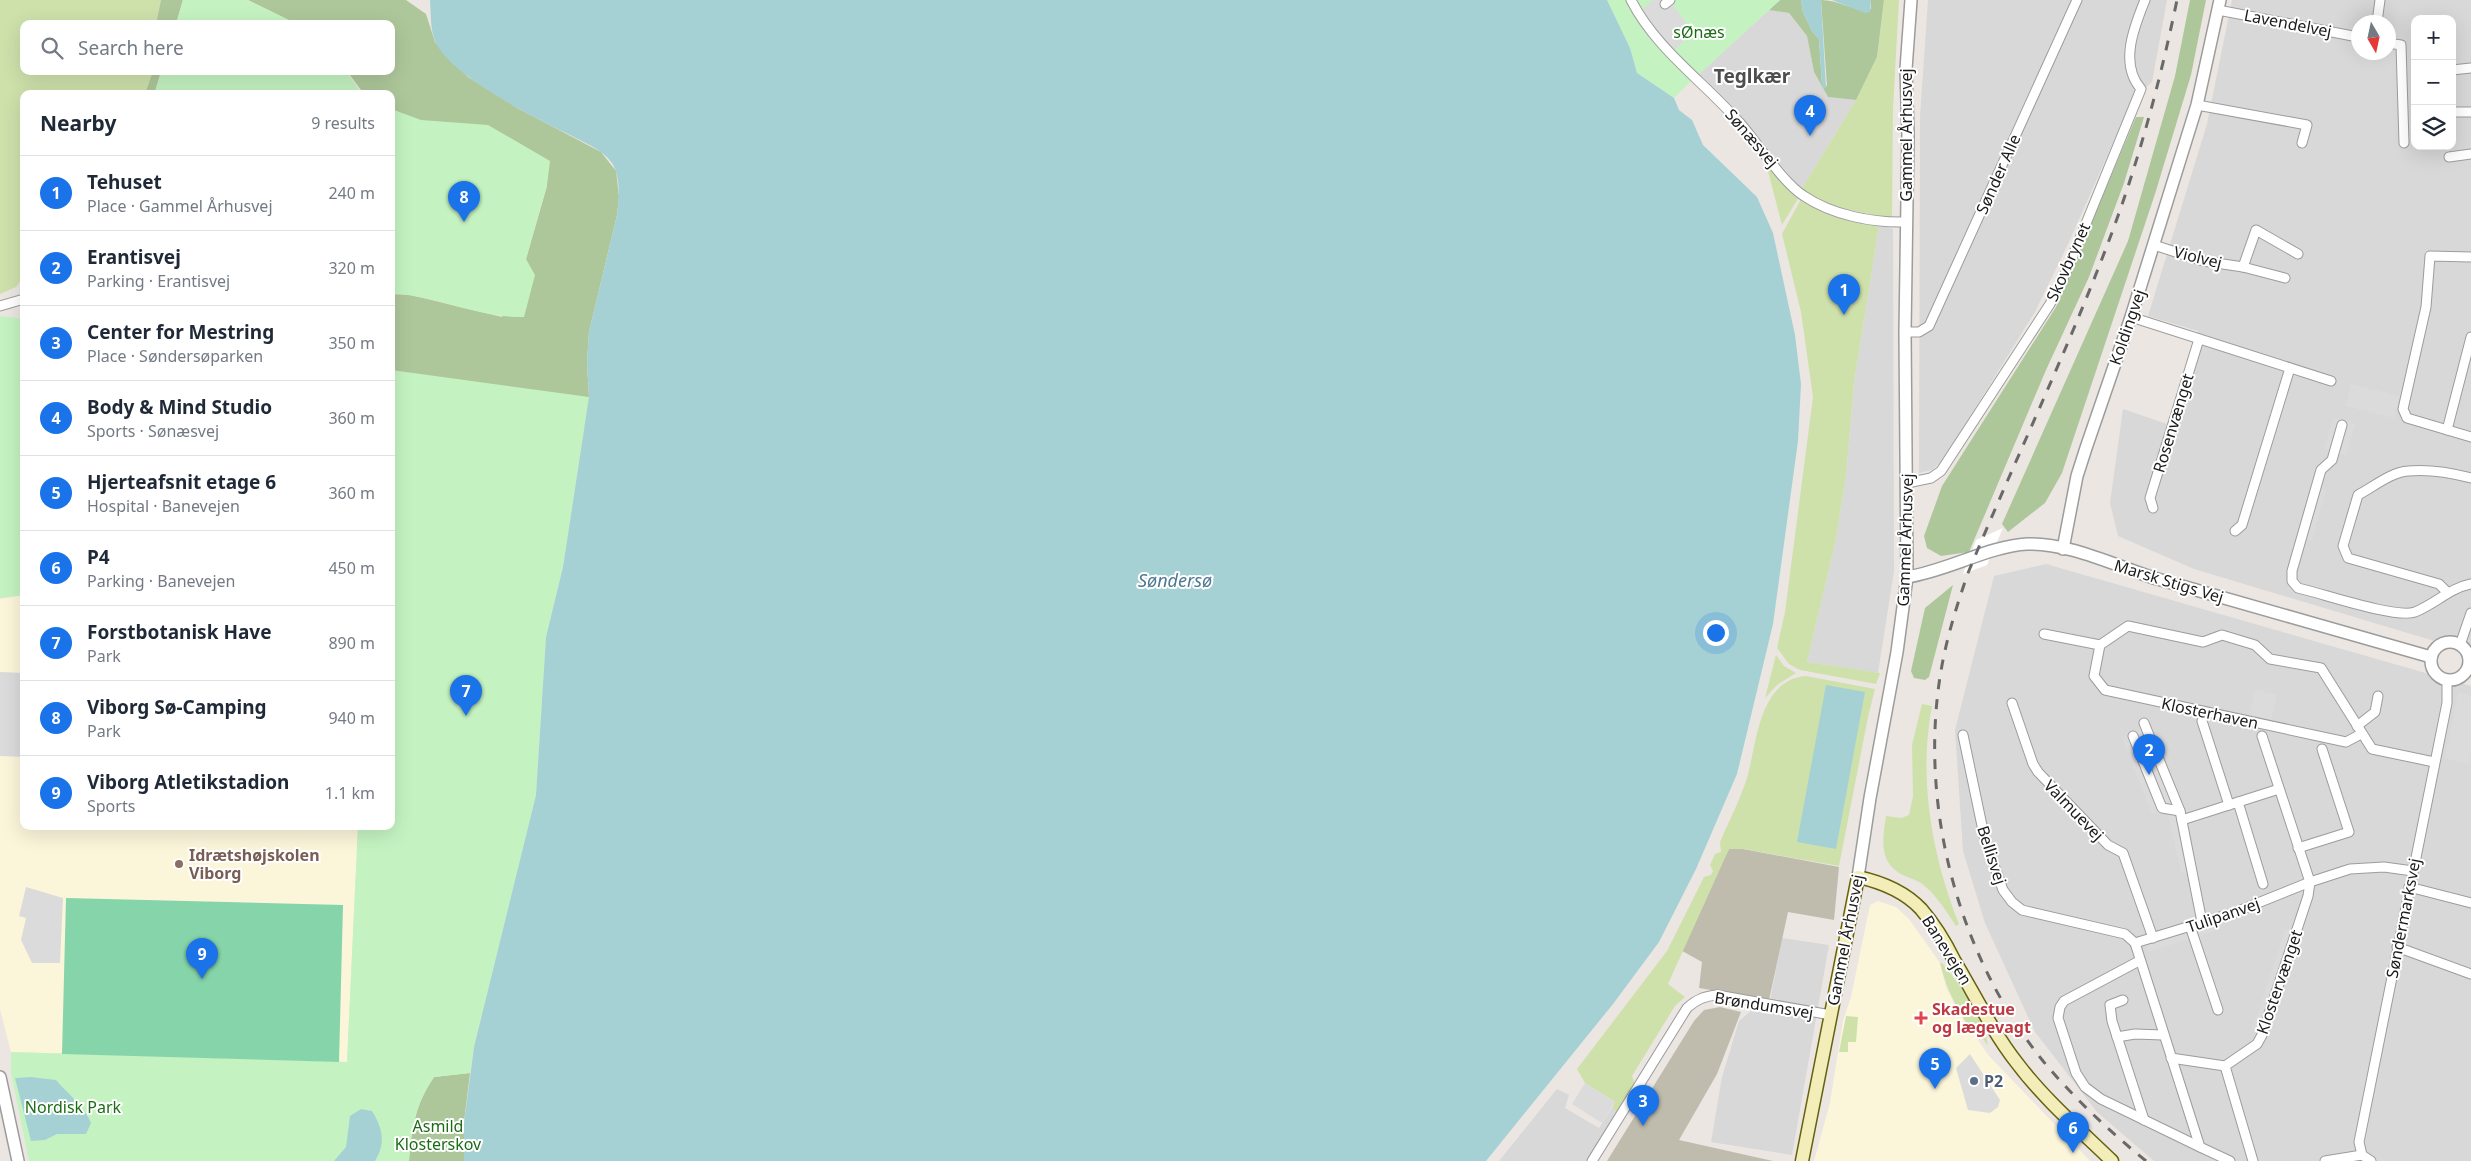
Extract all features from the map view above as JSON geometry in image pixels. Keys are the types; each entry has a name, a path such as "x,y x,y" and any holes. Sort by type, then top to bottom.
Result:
{"main road":[{"name":"Gammel Århusvej","path":"1802,1161 1858,877"},
{"name":"Banevejen","path":"1858,877 1884,884 1902,894 1920,908 1946,945 1989,1022 2015,1061 2038,1088 2112,1161"}],"street":[{"name":"Sønæsvej","path":"1631,0 1665,47 1740,122 1802,195 1829,208 1860,217 1892,222 1906,222"},
{"name":"Gammel Århusvej","path":"1858,877 1897,652 1907,577 1905,332 1908,134 1906,63 1911,0"},
{"name":"Sønder Alle","path":"1905,332 1919,332 1929,326 2077,0"},
{"name":"Skovbrynet","path":"1907,483 1931,478 1941,471 2050,304 2067,270 2141,89 2132,79 2130,53 2138,16 2145,0"},
{"path":"2378,15 2380,0"},
{"name":"Lavendelvej","path":"2219,5 2351,34"},
{"name":"Koldingvej","path":"2063,549 2077,476 2131,317 2197,105 2219,5"},
{"path":"2396,45 2401,46 2404,143"},
{"path":"2456,70 2471,68"},
{"path":"2197,105 2307,125 2302,143"},
{"path":"2456,112 2471,112"},
{"path":"2449,157 2471,154"},
{"name":"Violvej","path":"2243,267 2256,230 2298,254"},
{"name":"Violvej","path":"2154,245 2203,261 2243,267 2285,278"},
{"path":"2471,257 2430,256 2424,313 2403,408 2407,418 2471,438"},
{"path":"0,306 20,299"},
{"path":"2131,317 2332,380"},
{"path":"2447,430 2471,337"},
{"name":"Rosenvænget","path":"2153,508 2150,498 2199,338"},
{"path":"2235,532 2242,525 2290,368"},
{"path":"2342,425 2332,460 2321,470 2292,572 2292,581 2298,588 2388,611 2406,613 2415,612 2447,592 2471,584"},
{"path":"2447,592 2440,584 2348,558 2343,546 2358,496 2389,479 2407,471 2453,473 2471,478"},
{"name":"Marsk Stigs Vej","path":"1907,577 1929,574 2005,548 2027,544 2063,549 2431,657"},
{"path":"2460,645 2471,613"},
{"path":"2044,634 2100,645 2128,626 2203,642 2222,635 2255,645 2270,659 2321,668 2372,749 2434,762"},
{"path":"2451,642 2460,645 2468,654 2470,667 2460,677 2448,680 2441,679 2432,670 2431,657 2435,649 2442,644 2451,642"},
{"name":"Klosterhaven","path":"2100,645 2094,676 2105,690 2346,742 2375,712 2378,696"},
{"name":"Søndermarksvej","path":"2362,1155 2359,1142 2446,703 2448,680"},
{"name":"Valmuevej","path":"2012,703 2033,764 2038,772 2108,845 2123,853 2152,938"},
{"name":"Tulipanvej","path":"2202,721 2264,884"},
{"path":"2144,722 2181,816 2202,922"},
{"name":"Bellisvej","path":"1963,734 1985,840 2003,890 2012,902 2022,910 2125,934 2135,944"},
{"path":"2133,736 2162,808 2181,816 2233,804 2279,789"},
{"path":"2262,736 2310,882"},
{"path":"2298,848 2349,832 2322,749"},
{"name":"Tulipanvej","path":"2135,944 2273,898 2310,882 2361,867 2384,867 2413,871"},
{"name":"Klostervænget","path":"2225,1066 2257,1044 2262,1035 2308,896 2310,882"},
{"path":"2409,888 2471,903"},
{"path":"2190,926 2218,1010"},
{"path":"2135,944 2200,1147"},
{"path":"2397,947 2471,974"},
{"path":"2139,961 2064,1001 2060,1007 2058,1018 2076,1073 2085,1087 2101,1099 2230,1161"},
{"name":"Brøndumsvej","path":"1592,1161 1687,1008 1704,996 1718,996 1831,1015"},
{"path":"2123,1000 2110,1005 2117,1037 2144,1120"},
{"path":"2117,1037 2135,1034 2163,1035"},
{"path":"2171,1058 2225,1066 2253,1161"},
{"path":"0,1077 18,1161"},
{"path":"2325,1161 2362,1155 2371,1161"}],"shaded area":[{"path":"1653,0 1669,0 1694,33 1673,51 1640,11"},
{"path":"1928,0 2167,0 2152,82 2132,100 2069,242 2035,312 1943,460 1932,470 1919,473 1920,117"},
{"path":"2232,0 2471,0 2471,652 2194,569 2118,536 2110,503 2123,409 2167,424 2198,331 2148,316 2207,124"},
{"path":"1769,10 1789,13 1807,36 1814,72 1828,97 1856,100 1801,190 1754,131 1698,75"},
{"path":"1879,225 1893,229 1894,571 1878,673 1807,662 1836,539 1846,475 1854,383"},
{"path":"2351,384 2400,396 2394,418 2345,406"},
{"path":"2333,418 2355,424 2346,456 2324,449"},
{"path":"2319,488 2326,490 2312,541 2304,539"},
{"path":"2046,564 2471,686 2471,1161 2154,1161 2097,1112 2035,1032 1985,923 1963,851 1955,730 1994,576"},
{"name":"Idrætshøjskolen Viborg","path":"20,596 20,830 358,830 347,1062 11,1052 0,1009 0,599"},
{"path":"0,672 20,673 20,757 0,756"},
{"path":"2255,690 2277,695 2271,720 2249,715"},
{"path":"2458,692 2471,696 2471,755 2469,764 2445,758"},
{"path":"2143,728 2178,813 2189,873 2181,873 2168,814 2151,813 2122,737"},
{"path":"1729,849 1743,849 1839,867 1834,920 1788,912 1769,1000 1699,988 1702,962 1677,948"},
{"path":"26,887 63,898 60,963 32,963 21,940 26,918 19,916"},
{"path":"1878,901 1896,907 1909,919 1940,963 1946,987 1957,1009 1989,1056 2090,1161 1814,1161 1830,1103 1843,1021 1851,997 1870,905"},
{"path":"2210,915 2215,931 2148,952 2142,936"},
{"path":"2293,929 2302,934 2266,1034 2252,1031 2285,930"},
{"path":"1782,938 1829,945 1792,1155 1711,1142 1722,1077 1739,1021 1752,1010 1768,1011"},
{"path":"1720,1007 1741,1012 1717,1074 1679,1140 1773,1161 1607,1161 1694,1021 1704,1010"},
{"name":"P2","path":"1970,1054 2000,1100 1998,1107 1990,1113 1968,1110 1956,1068"},
{"path":"1585,1083 1615,1102 1602,1123 1572,1104"},
{"path":"1557,1089 1569,1095 1565,1108 1599,1128 1612,1108 1618,1112 1588,1161 1499,1161"}],"green space":[{"path":"0,0 161,0 157,20 20,20 20,75 152,75 146,90 20,90 20,282 16,287 0,294"},
{"path":"161,0 183,0 177,20 157,20"},
{"path":"183,0 247,0 289,20 177,20"},
{"path":"248,0 406,0 426,14 435,42 468,77 519,109 601,152 616,171 619,197 617,215 589,332 587,363 589,397 584,427 395,566 395,294 411,295 502,317 526,259 547,186 395,117 395,90 361,90 350,75 395,75 395,20 289,20"},
{"name":"sØnæs","path":"1607,0 1628,0 1692,80 1674,98 1637,73 1630,48"},
{"name":"sØnæs","path":"1633,0 1780,0 1698,75 1671,50"},
{"path":"1780,0 1801,0 1803,12 1812,31 1819,39 1822,84 1827,86 1821,0 1858,9 1871,9 1871,0 1884,0 1877,57 1856,100 1828,97 1814,72 1807,36 1789,13 1769,10"},
{"path":"1884,0 1899,0 1893,108 1892,217 1885,218 1826,204 1801,190 1856,100 1877,57"},
{"path":"2190,0 2206,0 2191,75 2155,194 2062,473 2045,503 2008,532 2002,524 2128,241 2175,76"},
{"path":"152,75 160,75 156,90 146,90"},
{"path":"161,75 349,75 359,90 155,90"},
{"path":"395,110 421,120 488,125 550,161 547,185 526,259 535,275 524,317 474,311 395,293"},
{"path":"2136,117 2144,117 2124,183 2089,277 2046,370 1969,552 1941,556 1927,548 1924,536 1942,486 2056,307"},
{"path":"1764,156 1799,197 1782,225"},
{"path":"1801,199 1879,225 1854,383 1846,475 1836,539 1807,662 1880,673 1876,684 1800,670 1789,664 1777,648 1785,612 1813,397 1801,312 1782,234"},
{"path":"0,316 20,318 20,596 0,598"},
{"name":"Nordisk Park","path":"395,371 589,397 563,567 546,637 536,795 474,1047 470,1073 434,1077 423,1097 416,1117 409,1161 29,1161 11,1073 11,1052 347,1062 358,830 395,830"},
{"path":"1953,585 1929,677 1925,680 1914,678 1911,671 1925,608"},
{"path":"1776,655 1784,666 1796,673 1777,685 1765,698"},
{"path":"1806,676 1875,689 1839,866 1743,849 1729,849 1668,984 1685,997 1675,1006 1632,1076 1635,1084 1618,1112 1612,1108 1615,1102 1585,1083 1577,1069 1667,951 1704,877 1711,875 1713,871 1710,865 1715,854 1721,852 1720,842 1747,778 1757,732 1769,701 1778,689 1790,680"},
{"path":"1922,704 1932,706 1928,733 1927,789 1935,844 1941,871 1959,924 1956,926 1931,892 1921,883 1899,873 1892,867 1885,854 1883,840 1886,816 1901,818 1909,815 1913,796 1912,745"},
{"path":"66,898 343,905 339,1062 62,1054"},
{"path":"1940,963 1949,972 1970,1002 1982,1024 1988,1046 1973,1024 1968,1026 1963,1018 1948,988"},
{"path":"1846,1016 1858,1017 1856,1042 1848,1042 1848,1052 1839,1052"},
{"name":"Asmild Klosterskov","path":"470,1073 464,1122 464,1161 409,1161 416,1117 422,1097 434,1077"}],"water":[{"name":"Søndersø","path":"430,0 1607,0 1630,48 1637,73 1674,98 1679,110 1692,120 1703,145 1757,197 1773,233 1795,335 1801,384 1798,441 1773,624 1737,774 1696,869 1659,942 1613,1004 1486,1161 464,1161 464,1123 474,1047 536,795 546,637 563,567 589,397 587,363 589,332 617,215 619,189 615,169 603,154 592,146 535,118 494,94 457,68 443,54 433,36"},
{"path":"1801,0 1821,0 1826,88 1823,88 1822,84 1819,39 1812,31 1803,12"},
{"path":"1832,0 1871,0 1870,12 1865,13"},
{"path":"1826,685 1865,692 1836,849 1797,842"},
{"path":"31,1077 56,1080 88,1117 91,1123 86,1134 57,1134 45,1140 31,1141 15,1078"},
{"path":"361,1109 372,1111 381,1130 381,1148 375,1161 334,1161 346,1147 350,1116"}],"pier":[{"path":"2003,528 1987,565 1963,574 1976,540"}],"railway":[{"path":"2146,1161 2092,1114 2043,1061 2013,1018 1987,972 1966,923 1950,871 1940,819 1935,765 1936,712 1945,649 1964,584 2062,357 2114,227 2150,115 2177,0"}],"place":[{"name":"Body & Mind Studio","path":"1810,136"},
{"name":"Viborg Sø-Camping","path":"464,222"},
{"name":"Tehuset","path":"1844,315"},
{"name":"Forstbotanisk Have","path":"466,716"},
{"name":"Erantisvej","path":"2149,775"},
{"name":"Idrætshøjskolen Viborg","path":"179,864"},
{"name":"Viborg Atletikstadion","path":"202,979"},
{"name":"Skadestue og lægevagt","path":"1921,1018"},
{"name":"P2","path":"1974,1081"},
{"name":"Hjerteafsnit etage 6","path":"1935,1089"},
{"name":"Center for Mestring","path":"1643,1126"},
{"name":"P4","path":"2073,1153"}],"district":[{"name":"Teglkær","path":"1752,76"}]}
